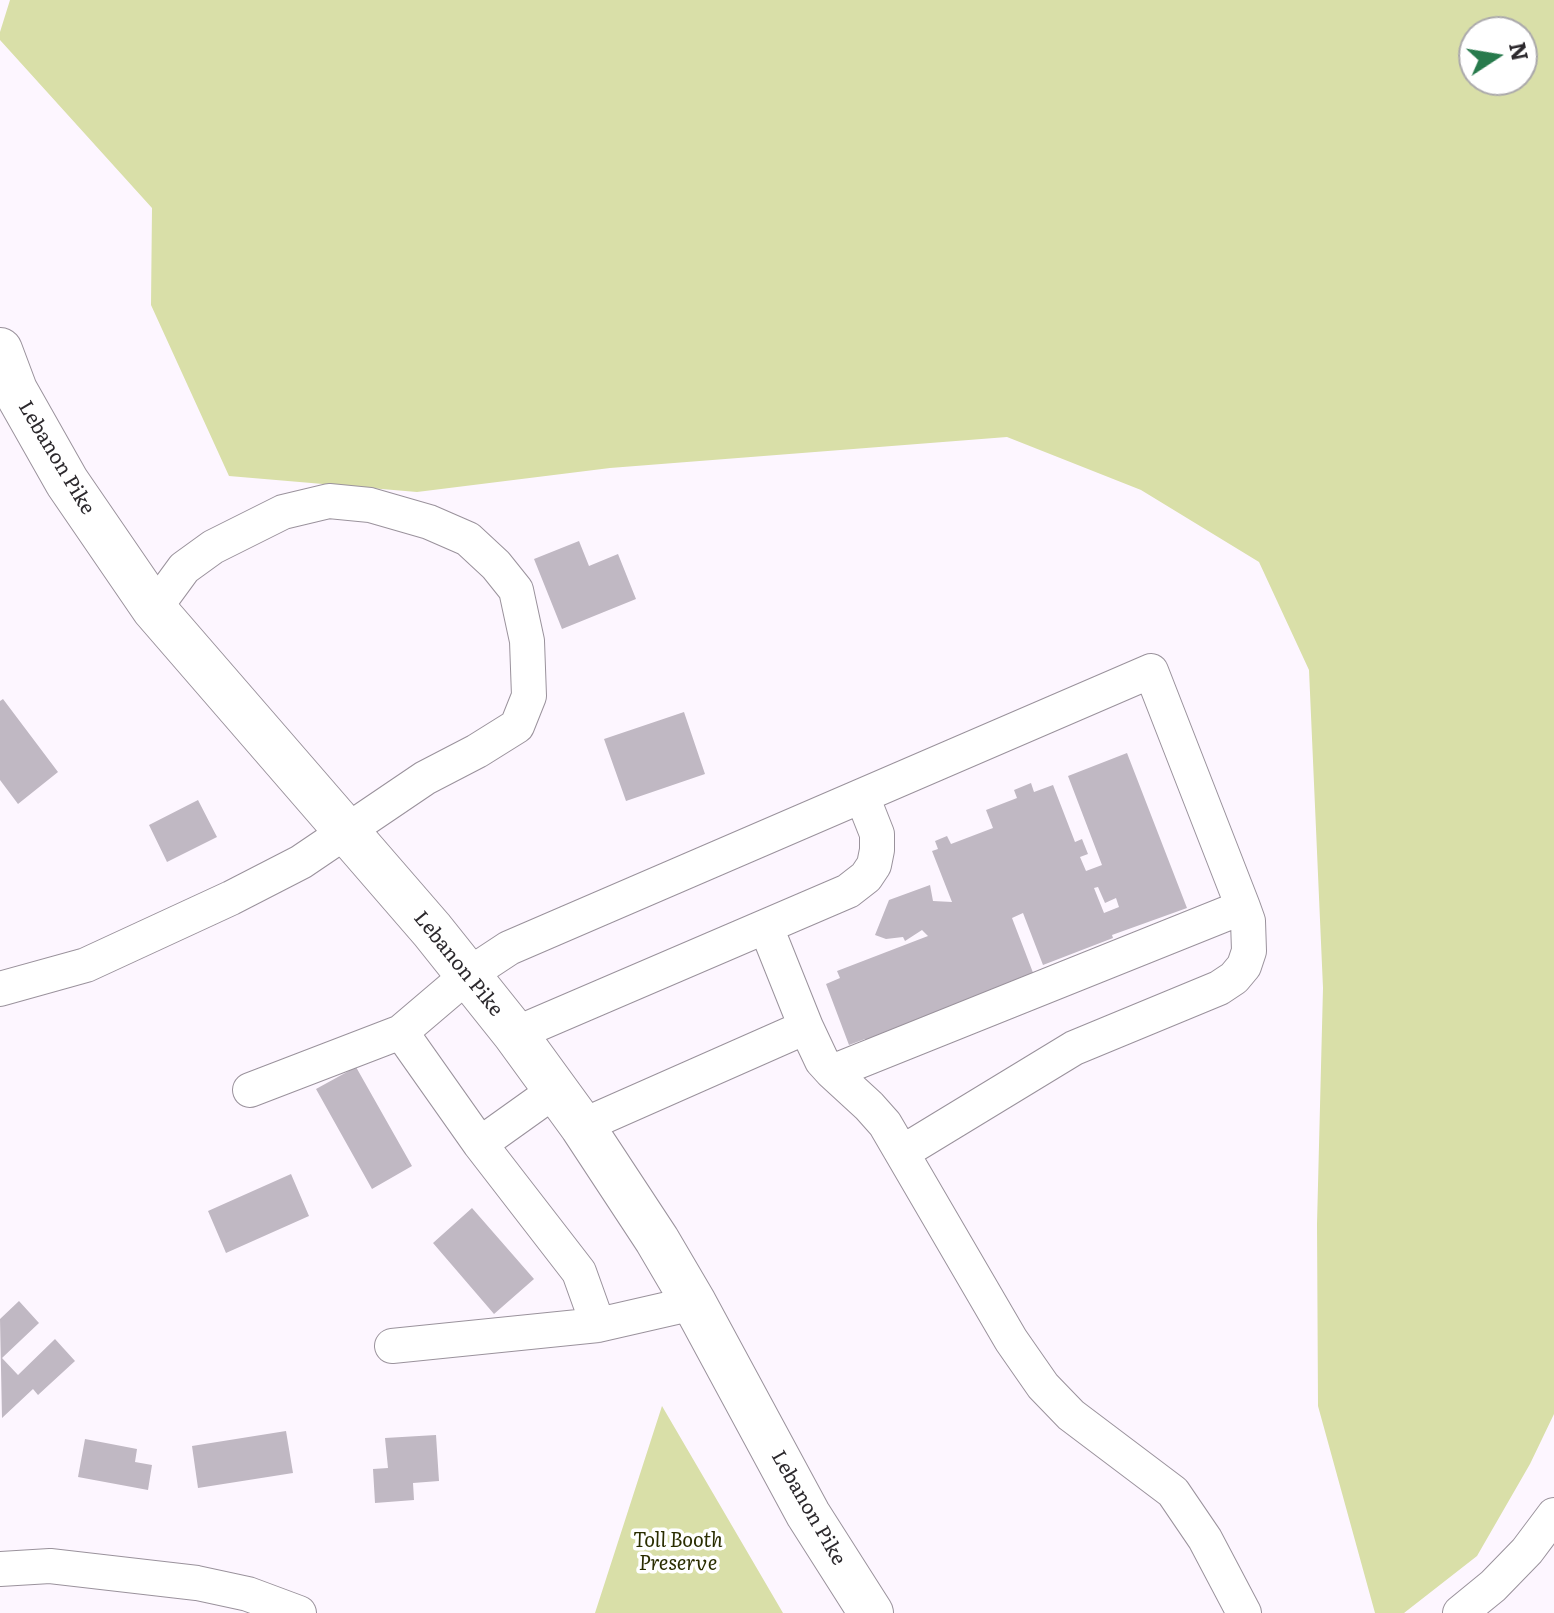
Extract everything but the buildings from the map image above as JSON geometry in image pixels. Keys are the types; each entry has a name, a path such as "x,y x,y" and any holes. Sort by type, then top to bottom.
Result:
{"main road":[{"name":"Lebanon Pike","path":"0,350 8,393 154,609 393,885 557,1089 642,1216 694,1303 808,1514 871,1613"}],"street":[{"path":"0,989 100,959 301,862 425,778 517,726 529,696 527,641 516,590 496,565 468,539 429,522 370,505 329,501 283,512 213,547 184,568 154,609"},
{"path":"250,1090 401,1032 468,975 509,948 1151,671 1248,921 1249,951 1244,966 1234,978 1219,988 1074,1048 903,1152"},
{"path":"515,1034 848,891 866,877 874,865 877,850 877,834 862,796"},
{"path":"832,1072 1243,907"},
{"path":"766,927 822,1061 869,1106 903,1152 1011,1340 1043,1386 1071,1415 1173,1492 1205,1539 1244,1613"},
{"path":"582,1126 806,1027"},
{"path":"401,1032 480,1144 579,1272 598,1325"},
{"path":"480,1144 557,1089"},
{"path":"392,1346 598,1325 694,1303"},
{"path":"1460,1613 1493,1586 1527,1551 1554,1515"},
{"path":"0,1569 50,1566 197,1583 248,1594 299,1613"}],"green space":[{"path":"10,0 1554,0 1554,1414 1530,1464 1477,1556 1404,1613 1375,1613 1318,1406 1317,1224 1323,988 1309,670 1259,562 1141,490 1007,437 610,468 417,492 229,476 151,305 152,208 0,40"},
{"name":"Toll Booth Preserve","path":"662,1406 783,1613 595,1613"}]}
